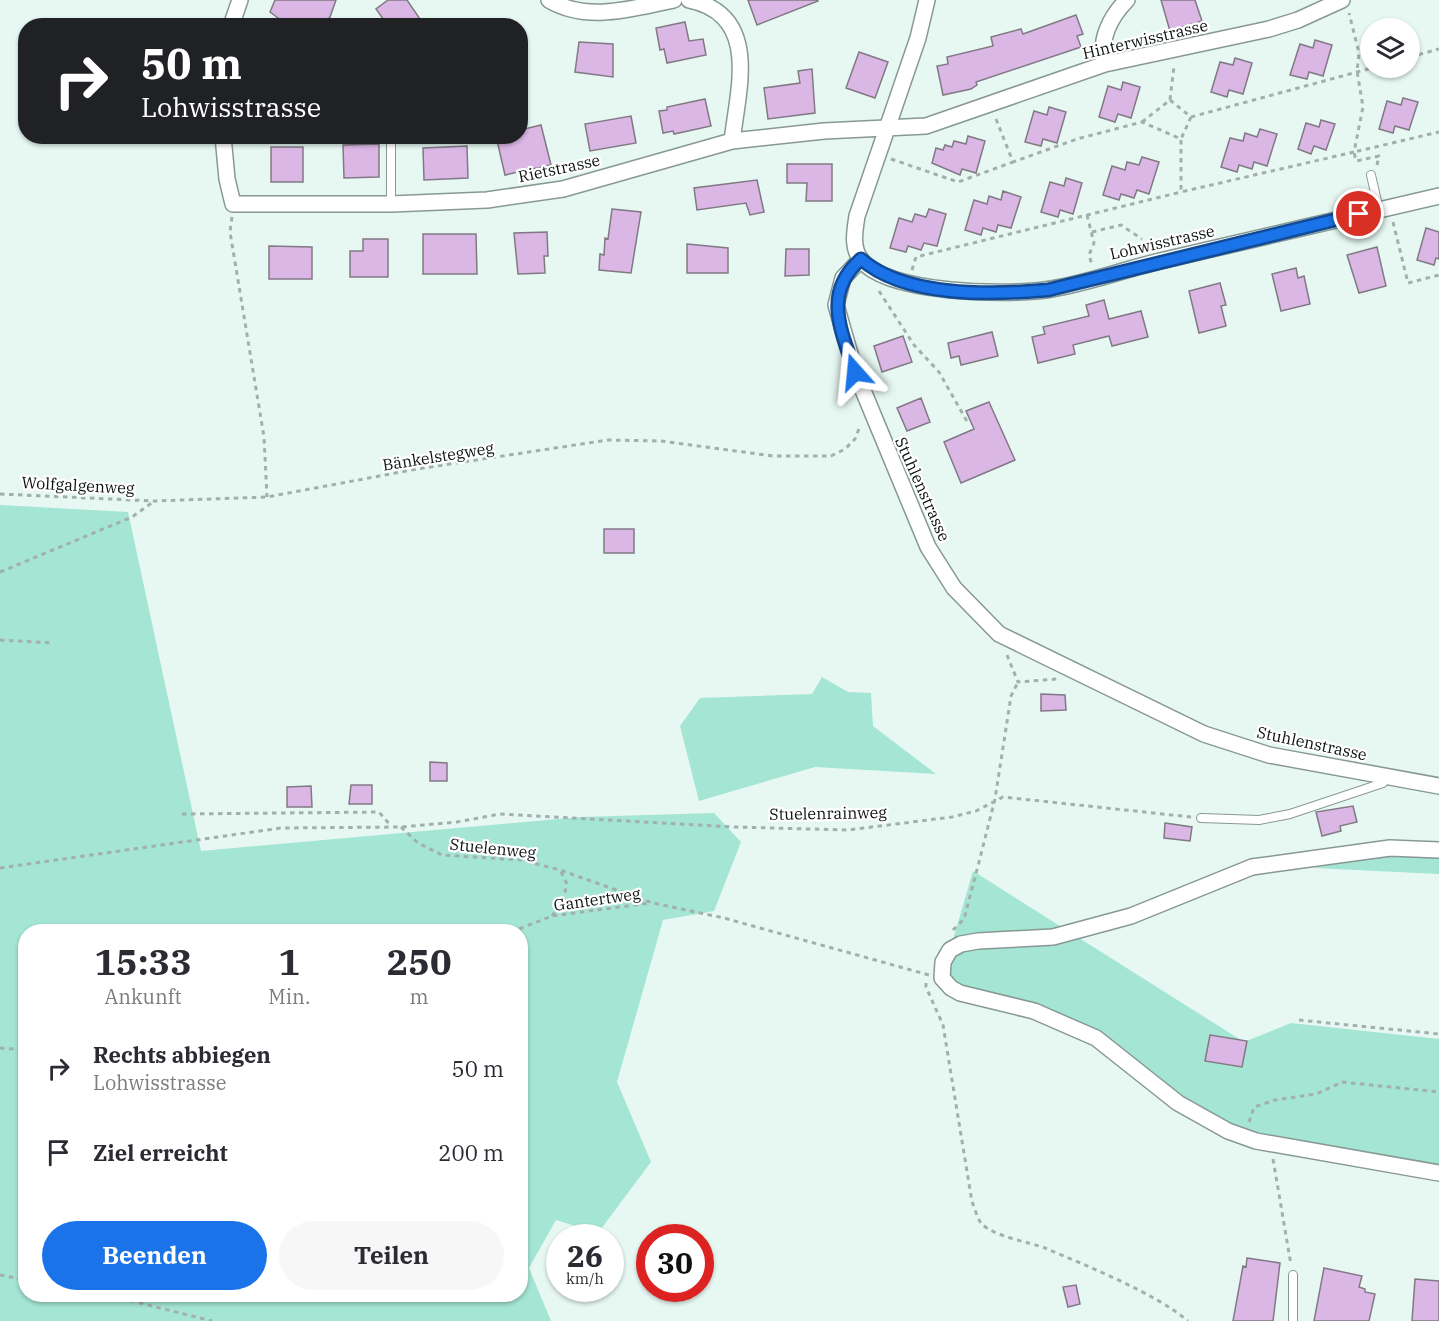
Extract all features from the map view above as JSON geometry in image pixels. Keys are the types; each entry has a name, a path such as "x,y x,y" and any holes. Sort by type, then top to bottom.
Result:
{"street":[{"path":"234,18 240,0"},
{"path":"549,0 580,12 600,13 674,0"},
{"path":"692,0 722,15 733,29 739,45 741,66 732,141"},
{"path":"861,259 855,245 857,216 918,38 927,0"},
{"path":"1105,64 1102,55 1105,38 1112,18 1127,0"},
{"name":"Hinterwisstrasse","path":"888,127 926,126 1105,64 1269,29 1345,5"},
{"name":"Rietstrasse","path":"224,144 227,179 233,204 392,204 487,200 563,189 732,141 888,127"},
{"name":"Lohwisstrasse","path":"861,259 873,270 909,282 975,292 1048,290 1439,196"},
{"name":"Stuhlenstrasse","path":"861,259 843,278 837,305 843,336 869,409 928,547 954,588 999,633 1204,734 1269,755 1439,786"},
{"path":"1439,850 1390,848 1252,867 1131,916 1053,937 961,944 950,950 935,976 960,993 1034,1011 1096,1038 1178,1103 1228,1131 1256,1141 1439,1173"}],"lane":[{"path":"391,144 392,204"},
{"path":"1371,175 1386,208"},
{"path":"1202,818 1258,820 1290,814 1383,783 1386,777"},
{"path":"1293,1275 1293,1321"}],"path":[{"path":"1345,5 1359,53 1357,72 1363,107 1354,152 1356,161 1379,156"},
{"path":"886,157 958,182 1077,139 1142,122 1170,100 1175,49"},
{"path":"1420,54 1439,49"},
{"path":"1191,117 1360,71"},
{"path":"1170,100 1191,117"},
{"path":"990,103 1013,162"},
{"path":"1181,192 1181,139 1191,117"},
{"path":"1142,122 1181,139"},
{"path":"909,282 916,258 1181,192 1439,132"},
{"path":"1386,208 1395,218 1392,219 1408,283 1439,275"},
{"path":"1087,215 1094,243 1089,255 1090,259"},
{"path":"1092,232 1121,225 1142,239"},
{"path":"230,232 264,437 267,497"},
{"path":"873,270 873,282 914,345 939,372 969,425"},
{"name":"Bänkelstegweg","path":"154,501 267,497 417,469 608,440 661,441 773,456 831,456 845,449 855,439 863,417 869,409"},
{"name":"Wolfgalgenweg","path":"0,494 154,501"},
{"path":"0,572 132,517 154,501"},
{"path":"964,919 995,800 1011,696 1018,682 999,633"},
{"path":"0,640 53,643"},
{"path":"1018,682 1084,675"},
{"name":"Stuelenrainweg","path":"401,827 456,822 501,814 848,830 952,817 976,811 995,800 1017,797 1202,818"},
{"path":"182,814 379,812 391,826"},
{"path":"0,868 282,828 401,827"},
{"name":"Stuelenweg","path":"401,827 418,843 442,855 521,860 560,870 653,903 724,918 935,976"},
{"path":"552,916 562,900 567,884 560,870"},
{"name":"Gantertweg","path":"528,925 552,916 653,903"},
{"path":"935,976 926,987 943,1025 972,1202 982,1224 996,1233 1044,1248 1152,1297 1174,1309 1188,1321"},
{"path":"1299,1020 1439,1034"},
{"path":"0,1048 18,1049"},
{"path":"1246,1129 1254,1107 1284,1098 1316,1094 1342,1082 1439,1092"},
{"path":"1273,1155 1293,1275"},
{"path":"0,1275 18,1278"},
{"path":"136,1302 212,1321"}],"green space":[{"path":"0,505 128,512 201,851 581,817 714,813 741,842 714,911 663,920 617,1082 651,1162 605,1224 569,1224 556,1220 554,1224 546,1224 546,1238 529,1268 551,1321 0,1321"},
{"path":"822,677 848,692 871,693 873,726 936,774 815,767 699,801 680,726 700,698 812,694"},
{"path":"1428,844 1439,846 1439,874 1314,868"},
{"path":"973,871 1244,1042 1291,1023 1439,1039 1439,1173 1228,1131 1096,1038 951,988 943,962 950,950"}],"building":[{"path":"275,0 336,0 329,18 278,18 270,12"},
{"path":"388,0 407,0 419,18 382,18 376,9"},
{"path":"748,0 817,0 818,1 757,25"},
{"path":"1161,0 1195,0 1202,21 1170,31"},
{"path":"1076,15 1083,34 1077,36 1081,47 976,82 977,85 971,89 943,95 937,66 948,64 947,57 993,46 991,37 1021,29 1023,34"},
{"path":"685,22 689,41 703,39 706,55 667,63 664,49 660,50 656,28"},
{"path":"1315,40 1332,45 1323,76 1309,72 1307,79 1290,75 1300,44 1313,48"},
{"path":"579,42 613,44 613,77 575,72"},
{"path":"859,52 888,62 875,98 846,88"},
{"path":"1235,58 1252,63 1243,94 1229,90 1227,97 1211,92 1220,62 1233,65"},
{"path":"812,69 815,113 768,119 764,88 800,83 798,71"},
{"path":"1123,82 1140,87 1131,118 1118,114 1115,122 1099,117 1108,86 1121,90"},
{"path":"1403,98 1418,102 1409,130 1395,126 1393,133 1379,129 1387,101 1401,105"},
{"path":"705,99 711,126 674,134 673,131 663,133 659,111 667,110 667,107"},
{"path":"1049,107 1066,112 1057,143 1043,139 1041,146 1025,142 1034,111 1047,115"},
{"path":"631,116 636,143 590,151 585,124"},
{"path":"1321,120 1335,124 1326,150 1314,146 1311,154 1298,149 1306,123 1319,127"},
{"path":"541,125 551,165 505,175 498,144 528,144 528,128"},
{"path":"1260,129 1277,134 1267,166 1254,162 1252,169 1239,165 1237,172 1221,167 1230,138 1243,141 1245,133 1257,137"},
{"path":"968,136 985,141 976,173 962,169 960,175 932,163 936,148 943,150 945,145 952,147 954,141 966,144"},
{"path":"379,144 379,177 344,178 343,145"},
{"path":"467,146 468,178 424,180 423,148"},
{"path":"271,147 303,147 303,182 271,182"},
{"path":"1142,157 1159,162 1149,194 1137,190 1134,198 1121,194 1119,200 1103,195 1112,166 1125,170 1127,162 1139,165"},
{"path":"787,164 832,164 832,201 806,201 807,183 787,183"},
{"path":"1066,178 1082,183 1073,214 1060,210 1058,217 1041,212 1050,182 1064,186"},
{"path":"757,180 764,212 750,215 746,203 697,210 694,188"},
{"path":"1003,191 1021,197 1011,228 998,225 996,232 983,228 981,235 965,230 974,200 987,204 989,196 1001,200"},
{"path":"612,209 641,212 631,273 599,270 600,254 604,255 605,238 608,239"},
{"path":"929,209 946,214 937,246 924,243 921,250 908,246 906,252 890,248 899,218 912,222 915,214 926,217"},
{"path":"1426,228 1439,232 1439,259 1436,258 1434,265 1417,260"},
{"path":"547,232 548,256 544,256 545,273 518,274 514,233"},
{"path":"423,234 476,234 477,274 423,274"},
{"path":"363,239 388,239 388,277 350,277 350,251 363,251"},
{"path":"687,244 728,248 728,273 687,273"},
{"path":"269,246 312,247 312,279 269,279"},
{"path":"1377,247 1386,286 1359,293 1347,255"},
{"path":"786,249 809,249 809,275 785,276"},
{"path":"1296,268 1298,278 1304,276 1310,304 1281,311 1272,274"},
{"path":"1220,283 1226,305 1221,306 1226,326 1199,333 1189,291"},
{"path":"1104,300 1109,319 1141,311 1148,337 1112,346 1109,336 1073,345 1075,354 1038,363 1032,337 1045,334 1043,327 1089,316 1086,305"},
{"path":"992,332 998,356 961,365 959,356 951,358 948,343"},
{"path":"903,336 912,362 882,372 874,346"},
{"path":"921,398 930,422 907,431 897,408"},
{"path":"989,402 1015,460 961,483 944,442 974,429 966,411"},
{"path":"604,529 634,529 634,553 604,553"},
{"path":"1041,694 1065,695 1066,710 1041,711"},
{"path":"430,762 447,763 447,781 430,781"},
{"path":"351,785 372,785 372,804 349,804"},
{"path":"311,786 312,807 287,807 287,787"},
{"path":"1353,806 1357,822 1340,826 1341,831 1322,836 1316,812"},
{"path":"1165,823 1192,827 1190,841 1164,838"},
{"path":"1210,1035 1247,1041 1242,1067 1205,1061"},
{"path":"1247,1258 1280,1263 1273,1321 1233,1321 1243,1266 1246,1267"},
{"path":"1324,1268 1362,1276 1359,1287 1365,1289 1365,1292 1375,1294 1369,1321 1314,1321"},
{"path":"1415,1279 1439,1281 1439,1321 1412,1321"},
{"path":"1076,1285 1080,1304 1068,1307 1063,1287"}],"route":[{"path":"855,372 843,336 837,305 838,292 843,278 861,259 873,270 885,276 947,290 1011,293 1048,290 1119,270 1359,214"}]}
